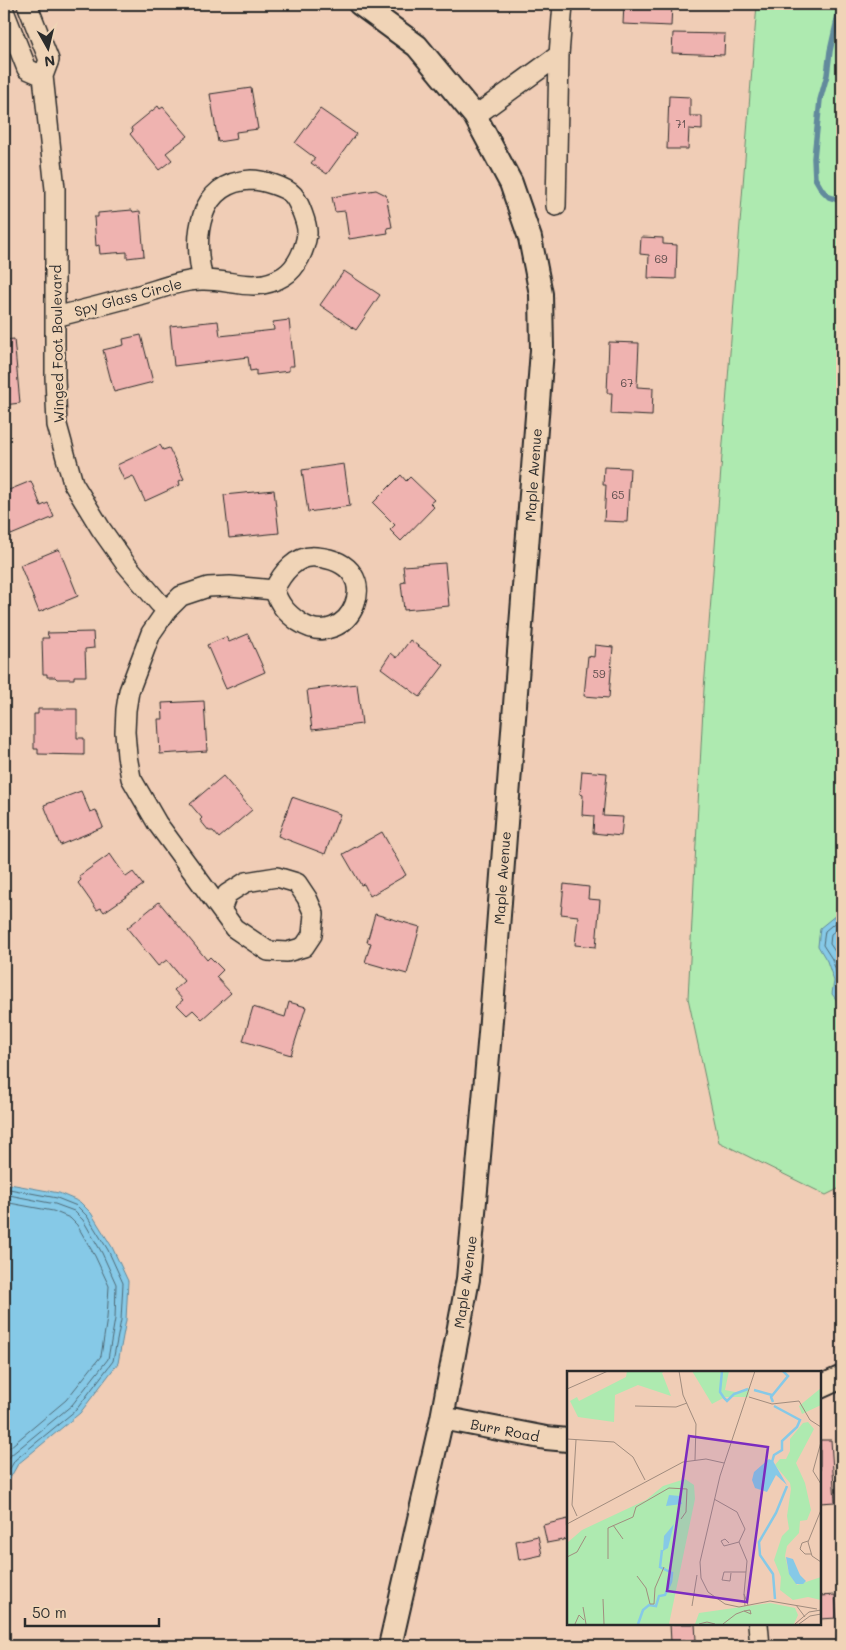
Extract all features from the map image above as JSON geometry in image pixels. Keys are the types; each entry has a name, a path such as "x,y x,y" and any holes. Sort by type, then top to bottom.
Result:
{"street":[{"name":"Winged Foot Boulevard","path":"27,4 48,60 42,76 55,189 54,317 58,426 73,483 101,529 125,563 167,610"},
{"name":"Maple Avenue","path":"360,4 417,46 475,116 511,183 530,238 541,294 542,350 491,1023 468,1279 442,1418 390,1646"},
{"path":"556,206 559,55 563,4"},
{"path":"4,11 27,69 42,76"},
{"path":"475,116 559,55"},
{"name":"Spy Glass Circle","path":"54,317 178,283 203,280 245,286 262,285 284,276 300,259 307,233 303,214 293,195 274,184 252,180 228,185 210,198 201,219 198,244 203,280"},
{"path":"316,557 348,567 356,581 358,599 351,613 338,625 323,630 307,627 292,617 279,604 274,590 286,571 302,558 316,557"},
{"path":"221,910 227,894 246,882 277,877 297,883 307,898 314,914 312,936 304,947 287,952 268,951 234,928 157,823 132,778 126,756 125,732 129,691 151,633 167,610 181,596 208,587 230,586 274,590"},
{"path":"821,1387 842,1377"},
{"name":"Burr Road","path":"442,1418 546,1438 567,1440"},
{"path":"758,1625 760,1646"}],"green space":[{"path":"757,4 842,4 842,1187 826,1195 719,1142 688,998 704,689"}],"water":[{"path":"842,913 842,1007 832,994 834,981 827,961 818,946 820,928 836,915"},
{"path":"4,1183 59,1193 80,1202 91,1213 112,1247 128,1281 126,1320 118,1363 80,1413 18,1464 4,1489"}],"building":[{"path":"624,4 672,4 671,26 623,24"},
{"path":"673,33 725,34 724,55 672,53"},
{"path":"251,88 258,129 236,132 237,139 218,142 210,94"},
{"path":"669,96 690,97 690,116 702,116 702,130 689,129 688,149 667,149"},
{"path":"158,106 160,109 163,107 188,136 166,153 172,160 159,170 130,134 133,131 131,128"},
{"path":"320,109 356,134 327,174 311,163 315,158 295,143"},
{"path":"376,190 386,195 392,227 387,228 388,233 349,239 345,211 335,212 332,197"},
{"path":"132,210 133,212 140,211 144,256 127,258 127,252 100,254 99,245 96,246 94,217 98,217 98,213"},
{"path":"641,237 663,238 663,244 677,245 676,279 648,278 649,255 640,254"},
{"path":"344,271 380,295 356,330 320,305"},
{"path":"289,320 294,366 289,366 289,371 256,375 256,370 250,371 248,357 174,366 170,326 218,321 220,336 274,330 273,322"},
{"path":"141,335 153,382 114,392 103,350 124,345 123,339"},
{"path":"14,339 20,403 4,405 4,340"},
{"path":"609,342 639,343 637,387 653,388 652,416 611,414 612,393 607,393"},
{"path":"160,445 163,450 169,448 184,479 179,481 180,485 145,501 133,476 124,480 117,465"},
{"path":"344,464 350,506 308,512 302,470"},
{"path":"604,467 630,468 627,522 604,521 606,485 603,485"},
{"path":"401,475 406,481 410,477 434,500 430,503 434,507 401,541 390,530 395,525 373,503"},
{"path":"31,481 41,506 48,503 54,517 11,535 9,530 4,532 4,492"},
{"path":"274,490 279,533 229,538 224,495"},
{"path":"59,549 78,596 39,612 20,565"},
{"path":"445,563 449,606 404,610 401,583 405,582 403,566"},
{"path":"93,632 94,648 85,649 86,676 74,676 74,679 57,679 43,674 42,638 49,638 47,633"},
{"path":"248,634 265,672 226,689 207,645 226,637 229,642"},
{"path":"410,640 444,665 420,697 381,668 391,653 397,658"},
{"path":"595,645 613,647 609,698 584,696 588,656 594,657"},
{"path":"357,684 362,724 312,730 307,690"},
{"path":"204,701 207,751 160,754 158,719 163,719 162,703"},
{"path":"38,709 77,709 77,738 84,738 84,755 38,754 38,749 34,749 34,714 38,714"},
{"path":"582,771 607,773 603,816 623,817 621,836 593,833 594,816 582,815 583,795 580,794"},
{"path":"223,776 252,810 219,838 213,831 209,831 200,820 202,818 190,804"},
{"path":"81,791 90,812 96,810 103,827 60,845 44,805"},
{"path":"292,797 340,814 325,854 278,836"},
{"path":"382,832 406,875 370,896 364,884 361,885 343,854"},
{"path":"110,854 126,877 133,872 143,885 104,912 101,908 97,910 78,883 81,880 79,876"},
{"path":"564,884 589,887 588,899 600,900 596,947 575,945 578,916 561,914"},
{"path":"159,902 207,960 210,957 223,970 216,977 231,993 202,1019 193,1010 187,1015 177,1005 183,1000 174,990 184,981 167,960 158,966 127,928"},
{"path":"375,914 420,927 407,974 365,962 371,943 367,942"},
{"path":"289,1002 306,1007 291,1055 243,1041 253,1007 285,1017"},
{"path":"821,1440 831,1440 835,1502 821,1503"},
{"path":"567,1519 567,1539 547,1543 543,1525"},
{"path":"538,1536 542,1555 519,1560 516,1541"},
{"path":"835,1595 837,1618 821,1619 821,1596"},
{"path":"670,1625 695,1625 696,1640 671,1642"}],"waterway":[{"path":"842,5 839,11 827,75 820,100 814,158 815,178 822,190 829,197 842,201"}]}
